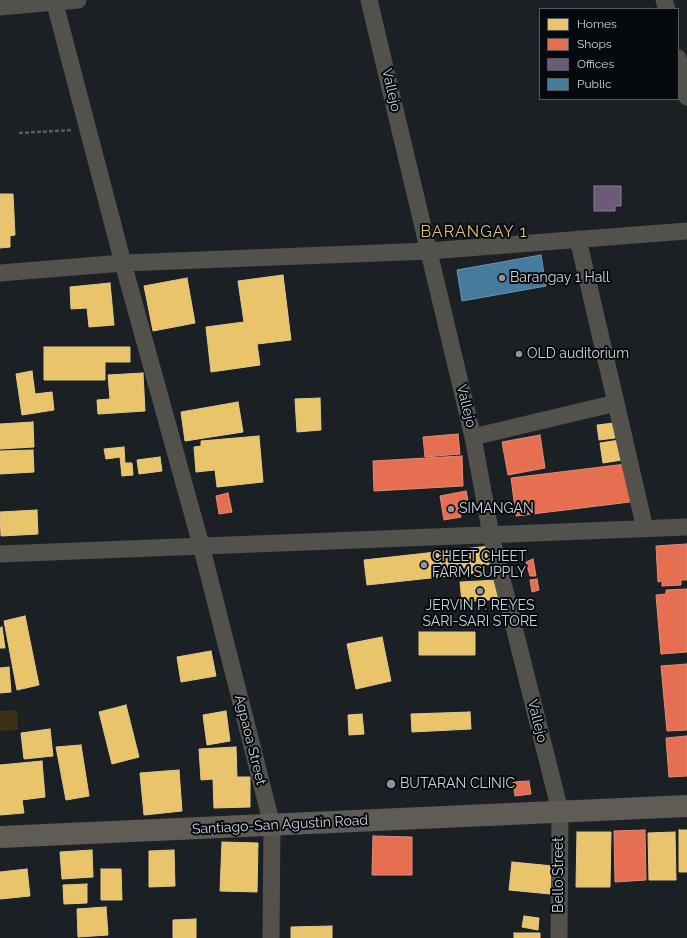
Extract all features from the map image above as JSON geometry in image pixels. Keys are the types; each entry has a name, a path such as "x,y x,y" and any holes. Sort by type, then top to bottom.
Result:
{"main road":[{"name":"Santiago-San Agustin Road","path":"0,837 687,806"}],"street":[{"path":"0,7 78,0"},
{"name":"Vallejo","path":"369,0 473,438 491,535 560,811"},
{"name":"Agpaoa Street","path":"55,1 123,263 201,545 272,825 271,938"},
{"path":"679,62 687,97"},
{"path":"0,273 123,263 428,251 687,231"},
{"path":"578,240 645,529"},
{"path":"473,438 616,404"},
{"path":"0,554 687,527"},
{"name":"Bello Street","path":"559,938 560,811"}],"path":[{"path":"19,134 88,128"}],"shaded area":[{"path":"17,710 18,730 0,731 0,711"}],"building: Homes":[{"path":"0,194 13,194 15,235 10,236 10,247 0,248"},
{"path":"283,275 291,340 257,344 260,365 211,372 206,327 244,322 238,281"},
{"path":"187,278 195,323 153,331 144,286"},
{"path":"110,283 114,325 89,327 87,308 71,309 70,287"},
{"path":"44,347 130,347 130,362 105,362 105,380 44,380"},
{"path":"32,371 35,394 52,392 54,410 22,415 16,374"},
{"path":"143,373 145,411 98,414 97,400 110,399 108,375"},
{"path":"320,398 321,430 297,432 295,399"},
{"path":"238,402 243,432 185,441 181,412"},
{"path":"33,422 34,447 0,449 0,424"},
{"path":"614,423 615,438 599,440 597,425"},
{"path":"259,436 263,482 217,487 215,470 196,472 194,447 201,446 201,441"},
{"path":"620,440 622,460 603,463 600,443"},
{"path":"124,447 125,463 132,463 133,475 122,476 120,457 106,459 104,449"},
{"path":"33,450 34,472 0,474 0,451"},
{"path":"160,457 162,471 139,474 137,460"},
{"path":"37,510 38,534 1,536 0,512"},
{"name":"CHEET CHEET FARM SUPPLY","path":"490,546 492,564 475,566 476,573 367,585 364,560"},
{"name":"JERVIN P. REYES SARI-SARI STORE","path":"499,580 500,599 462,602 460,582"},
{"path":"25,616 39,685 17,690 4,621"},
{"path":"2,627 5,648 0,648 0,628"},
{"path":"419,632 475,632 475,655 419,655"},
{"path":"382,637 391,681 356,689 347,644"},
{"path":"211,651 216,676 181,682 177,657"},
{"path":"9,667 11,692 0,693 0,668"},
{"path":"126,705 139,757 112,764 99,712"},
{"path":"226,711 230,741 207,745 203,715"},
{"path":"470,712 471,729 412,732 411,714"},
{"path":"362,714 364,734 349,735 348,715"},
{"path":"50,729 53,756 24,759 21,733"},
{"path":"81,745 89,796 66,800 56,747"},
{"path":"236,747 237,777 201,780 199,749"},
{"path":"42,761 45,797 22,800 24,813 0,815 0,765"},
{"path":"179,770 182,811 144,815 140,773"},
{"path":"250,777 250,807 214,808 213,779"},
{"path":"679,830 687,830 687,872 679,872"},
{"path":"577,832 611,832 610,887 576,887"},
{"path":"675,832 676,880 649,880 648,833"},
{"path":"222,842 258,843 257,892 220,891"},
{"path":"92,850 93,877 62,879 60,852"},
{"path":"174,850 175,886 149,887 149,851"},
{"path":"512,862 553,866 550,894 509,890"},
{"path":"27,869 30,896 0,899 0,872"},
{"path":"101,869 121,869 122,900 101,900"},
{"path":"87,884 87,903 64,904 63,885"},
{"path":"106,907 108,935 78,937 77,909"},
{"path":"524,916 539,918 538,930 522,927"},
{"path":"196,919 196,938 173,938 173,920"},
{"path":"332,926 332,938 291,938 291,927"},
{"path":"514,933 540,933 540,938 514,938"}],"building: Shops":[{"path":"458,434 460,454 425,457 423,437"},
{"path":"540,435 545,468 508,475 502,442"},
{"path":"462,456 463,486 374,491 373,461"},
{"path":"626,464 630,502 516,516 511,478"},
{"name":"SIMANGAN","path":"466,491 468,500 458,502 461,517 444,520 440,496"},
{"path":"228,493 232,512 219,514 216,496"},
{"path":"687,544 687,580 681,580 681,585 662,586 662,581 658,582 656,546"},
{"path":"533,559 536,576 530,576 526,562"},
{"path":"537,579 539,590 532,592 530,580"},
{"path":"687,589 687,652 661,654 656,595 666,594 666,590"},
{"path":"687,664 687,730 667,731 661,666"},
{"path":"687,736 687,776 669,777 666,738"},
{"path":"529,781 531,794 515,796 513,782"},
{"path":"645,830 646,880 615,882 614,831"},
{"path":"373,836 412,837 412,875 372,875"}],"building: Offices":[{"path":"594,186 621,186 621,206 615,206 615,211 594,211"}],"building: Public":[{"name":"Barangay 1 Hall","path":"541,255 546,286 462,301 457,270"}],"place":[{"name":"Barangay 1 Hall","path":"502,278"},
{"name":"OLD auditorium","path":"519,354"},
{"name":"SIMANGAN","path":"451,509"},
{"name":"CHEET CHEET FARM SUPPLY","path":"424,565"},
{"name":"JERVIN P. REYES SARI-SARI STORE","path":"480,591"},
{"name":"BUTARAN CLINIC","path":"391,784"}],"district":[{"name":"BARANGAY 1","path":"474,232"}]}
